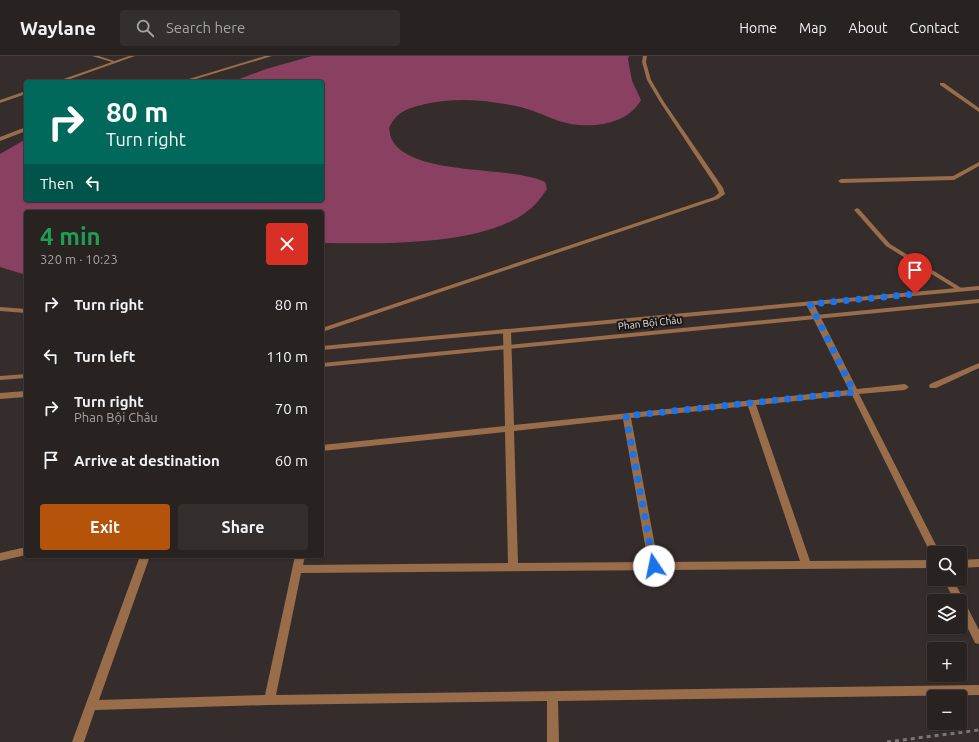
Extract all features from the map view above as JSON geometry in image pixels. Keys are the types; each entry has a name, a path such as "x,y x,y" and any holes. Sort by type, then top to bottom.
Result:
{"street":[{"path":"94,56 114,62"},
{"path":"63,80 133,56"},
{"path":"188,80 270,56"},
{"path":"324,329 716,198 722,194 720,188 662,102 649,80 644,62 645,56"},
{"path":"942,84 979,110"},
{"path":"0,102 24,93"},
{"path":"0,139 24,130"},
{"path":"841,181 951,178 956,177 979,164"},
{"path":"857,210 888,245 961,290"},
{"name":"Phan Bội Châu","path":"324,348 979,288"},
{"name":"Phan Bội Châu","path":"324,365 979,301"},
{"path":"810,304 931,546"},
{"path":"0,309 24,311"},
{"path":"506,331 513,567"},
{"path":"933,386 979,365"},
{"path":"0,378 24,376"},
{"path":"324,448 905,387"},
{"path":"0,396 24,394"},
{"path":"751,403 806,565"},
{"path":"626,416 654,566"},
{"path":"0,557 24,551"},
{"path":"78,742 143,558"},
{"path":"269,700 300,558"},
{"path":"298,569 927,564"},
{"path":"967,564 979,564"},
{"path":"967,616 979,640"},
{"path":"91,705 269,700 979,690"},
{"path":"552,696 553,742"}],"path":[{"path":"887,742 979,730"}],"shaded area":[{"path":"312,56 629,56 628,59 632,81 641,100 635,109 626,116 605,124 593,125 570,124 516,106 470,100 425,104 408,109 399,114 389,128 391,139 403,152 420,160 440,165 509,173 545,182 547,189 528,211 506,224 484,231 459,237 432,240 378,243 324,243 324,210 24,210 24,274 0,267 0,154 24,140 24,202 324,202 324,80 236,80 266,69"}],"route":[{"path":"654,566 626,416 854,392 810,304 915,294"}]}
